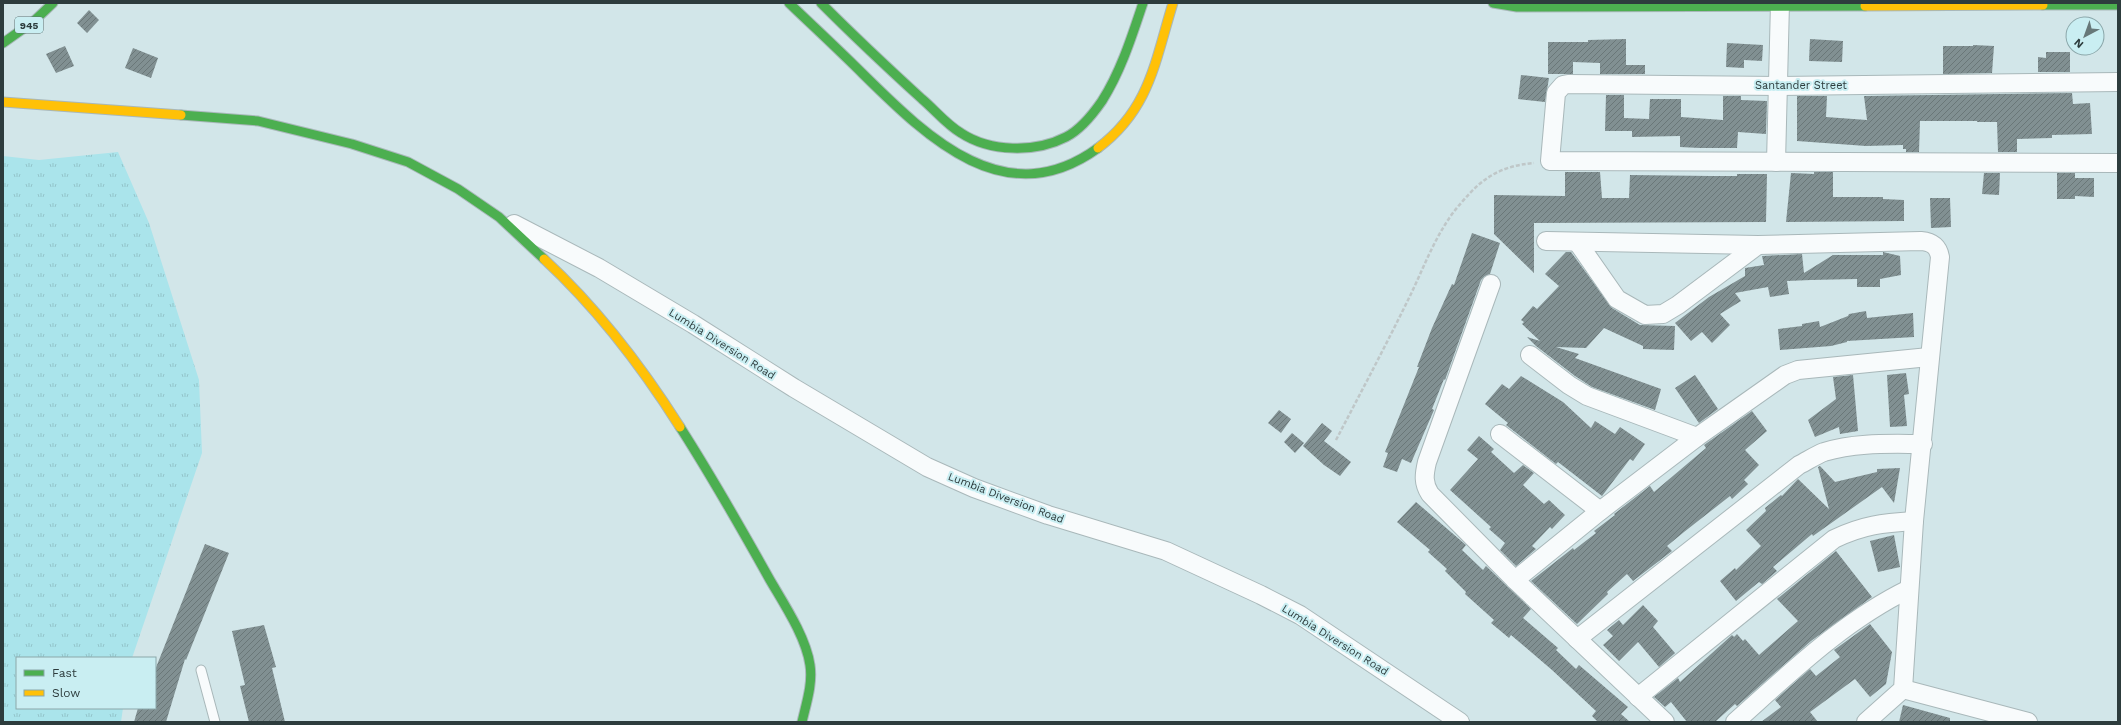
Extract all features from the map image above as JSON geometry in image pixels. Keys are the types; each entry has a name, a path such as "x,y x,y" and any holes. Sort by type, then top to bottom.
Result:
{"street":[{"name":"945","path":"3,43 34,21 53,3"},
{"path":"790,3 917,125 948,149 972,162 1002,172 1035,173 1068,167 1097,149 1120,130 1133,113 1146,88 1173,3"},
{"path":"822,3 886,66 960,132 975,141 998,147 1029,149 1048,146 1067,136 1096,111 1110,90 1123,60 1143,3"},
{"path":"1493,3 1517,6 1583,4 2118,5"},
{"path":"1776,162 1780,4"},
{"name":"Santander Street","path":"1550,161 1555,99 1558,88 1563,85 1779,86 2118,82"},
{"path":"3,102 265,122 352,144 408,162 458,189 499,216 598,315 654,386 714,480 773,582 804,646 810,665 810,684 802,722"},
{"path":"1550,161 2118,163"},
{"name":"Lumbia Diversion Road","path":"499,216 599,268 693,324 794,388 927,467 974,488 1048,515 1166,551 1261,595 1300,615 1460,722"},
{"path":"1546,241 1578,243 1758,245 1921,241 1929,242 1935,246 1940,257 1929,357 1923,444 1914,521 1903,689 1866,722"},
{"path":"1578,243 1617,299 1645,315 1663,314 1678,305 1758,245"},
{"path":"1491,284 1423,476 1430,494 1515,580 1665,722"},
{"path":"1530,355 1569,386 1587,396 1697,437"},
{"path":"1515,580 1600,511 1771,383 1798,370 1929,357"},
{"path":"1500,434 1600,511"},
{"path":"1577,640 1799,465 1823,453 1844,447 1876,444 1923,444"},
{"path":"1638,697 1834,539 1855,529 1883,523 1914,521"},
{"path":"1734,722 1828,640 1892,597 1909,589"},
{"path":"1903,689 2028,722"}],"lane":[{"path":"201,670 215,722"}],"path":[{"path":"1336,440 1397,323 1439,237 1461,202 1476,187 1496,171 1516,165 1550,161"}],"green space":[{"path":"118,152 149,223 199,380 202,453 132,657 16,657 16,709 123,709 121,722 3,722 3,156 39,160"}],"building":[{"path":"89,10 99,20 87,33 77,23"},
{"path":"1626,39 1626,65 1645,65 1645,74 1600,74 1600,63 1573,62 1573,74 1548,74 1548,42 1588,42 1588,40"},
{"path":"1810,39 1843,41 1842,62 1809,61"},
{"path":"1727,43 1763,45 1762,61 1744,60 1744,68 1726,67"},
{"path":"65,46 74,66 56,73 46,54"},
{"path":"1943,46 1994,46 1992,73 1943,74"},
{"path":"133,48 158,58 151,78 125,68"},
{"path":"2046,52 2065,52 2065,56 2070,56 2070,72 2038,72 2038,57 2046,58"},
{"path":"1521,75 1549,78 1545,102 1518,99"},
{"path":"2072,93 2073,104 2090,103 2092,134 2052,135 2052,138 2017,139 2017,152 1998,152 1997,122 1977,121 1920,121 1919,152 1906,152 1906,149 1903,149 1903,145 1866,146 1797,141 1797,96 1827,96 1826,117 1867,120 1864,96"},
{"path":"1606,95 1624,95 1624,118 1649,119 1650,99 1681,99 1681,117 1723,120 1723,96 1741,96 1741,100 1767,101 1766,134 1738,132 1737,148 1700,148 1680,147 1680,136 1632,137 1632,131 1605,131"},
{"path":"1565,172 1600,172 1602,198 1629,198 1630,175 1737,176 1737,174 1767,174 1766,222 1534,223 1534,273 1494,234 1494,195 1565,196"},
{"path":"1814,172 1833,172 1833,197 1883,197 1883,199 1904,200 1904,221 1786,222 1791,173 1814,174"},
{"path":"1984,173 2000,173 1999,195 1982,194"},
{"path":"2057,173 2075,173 2075,178 2094,178 2094,197 2075,196 2075,199 2057,199"},
{"path":"1930,198 1950,198 1951,227 1931,228"},
{"path":"1472,233 1500,243 1490,274 1481,280 1445,380 1444,379 1432,409 1434,410 1411,463 1402,459 1397,472 1383,467 1388,453 1385,452 1419,367 1417,367 1432,328 1452,284 1454,285"},
{"path":"1566,252 1571,252 1612,308 1640,325 1675,326 1674,350 1643,349 1643,346 1604,328 1586,348 1556,347 1579,354 1575,358 1661,389 1655,410 1592,387 1536,346 1527,337 1540,341 1522,324 1524,322 1521,320 1533,306 1537,309 1559,286 1545,274"},
{"path":"1883,252 1900,256 1901,275 1880,279 1880,287 1857,287 1857,279 1811,280 1787,281 1789,294 1770,297 1768,287 1735,293 1741,301 1720,314 1730,325 1712,343 1702,332 1691,341 1675,323 1709,297 1745,276 1745,268 1764,265 1762,256 1802,254 1804,273 1833,255 1883,255"},
{"path":"1866,311 1867,318 1913,313 1914,337 1847,341 1831,346 1780,350 1778,329 1802,326 1802,324 1819,321 1820,327 1848,316 1849,314"},
{"path":"1906,373 1909,394 1904,395 1907,426 1890,427 1887,375"},
{"path":"1695,375 1718,409 1699,423 1675,388"},
{"path":"1853,375 1858,431 1840,434 1839,427 1815,437 1808,420 1836,399 1833,377"},
{"path":"1521,376 1563,402 1591,428 1595,421 1615,434 1620,427 1645,444 1633,461 1630,459 1602,496 1558,462 1556,464 1506,425 1508,423 1485,404 1502,384 1509,389"},
{"path":"1279,410 1291,419 1281,433 1268,423"},
{"path":"1752,411 1767,431 1745,450 1759,465 1744,480 1748,484 1732,499 1730,496 1667,546 1672,551 1633,581 1627,574 1607,592 1608,594 1577,624 1531,581 1573,548 1574,550 1596,533 1594,531 1650,486 1654,492 1706,448 1704,445"},
{"path":"1322,423 1332,431 1324,441 1351,462 1340,476 1324,465 1303,446"},
{"path":"1292,433 1304,443 1295,453 1284,442"},
{"path":"1479,436 1494,449 1491,452 1514,473 1523,465 1534,473 1523,485 1544,504 1549,500 1565,515 1552,529 1550,527 1532,546 1536,549 1516,566 1500,550 1505,543 1489,529 1491,527 1450,490 1478,459 1467,450"},
{"path":"1820,466 1835,482 1877,472 1877,469 1900,468 1894,503 1882,487 1813,536 1812,534 1773,567 1777,571 1762,584 1759,582 1736,601 1720,581 1735,568 1736,570 1761,546 1746,530 1766,511 1765,508 1781,495 1782,496 1798,479 1829,509 1818,467"},
{"path":"1416,502 1466,545 1462,550 1483,570 1486,566 1531,609 1523,618 1558,648 1556,650 1576,669 1579,665 1628,707 1621,714 1630,722 1598,722 1592,716 1596,711 1552,670 1511,635 1509,638 1491,623 1494,620 1465,594 1466,592 1445,571 1447,569 1428,552 1430,550 1397,522"},
{"path":"1894,535 1900,567 1878,572 1870,541"},
{"path":"205,544 229,553 186,660 185,659 166,722 134,722 138,709 156,709 156,667"},
{"path":"1836,551 1872,597 1811,641 1737,706 1735,704 1715,722 1687,722 1671,702 1665,707 1654,697 1678,678 1680,682 1732,635 1734,637 1737,634 1743,641 1745,639 1759,655 1798,621 1777,599"},
{"path":"1643,605 1658,621 1653,627 1675,653 1659,667 1638,642 1619,661 1603,645 1613,636 1607,630 1619,620 1623,625"},
{"path":"1870,624 1892,652 1886,684 1870,697 1855,679 1810,712 1818,722 1761,722 1781,707 1775,700 1810,669 1816,676 1840,657 1834,650"},
{"path":"264,625 276,667 272,668 285,722 249,722 240,686 245,685 232,631"},
{"path":"1903,705 1950,718 1950,722 1899,722"}],"traffic: fast":[{"path":"3,43 34,21 53,3"},
{"path":"789,3 915,122 942,143 970,160 1000,171 1032,174 1064,167 1098,148"},
{"path":"821,3 884,64 956,130 985,144 1013,148 1041,146 1066,137 1076,130 1095,111 1115,78 1126,53 1143,3"},
{"path":"1493,3 1517,7 1865,6"},
{"path":"2043,5 2118,5"},
{"path":"181,115 258,121 352,144 408,162 458,189 499,217 544,259"},
{"path":"680,427 788,610 804,643 808,654 811,679 802,722"}],"traffic: slow":[{"path":"1098,148 1115,133 1129,117 1140,100 1155,64 1173,3"},
{"path":"1865,6 2043,5"},
{"path":"3,102 181,115"},
{"path":"544,259 582,297 618,339 650,382 680,427"}]}
